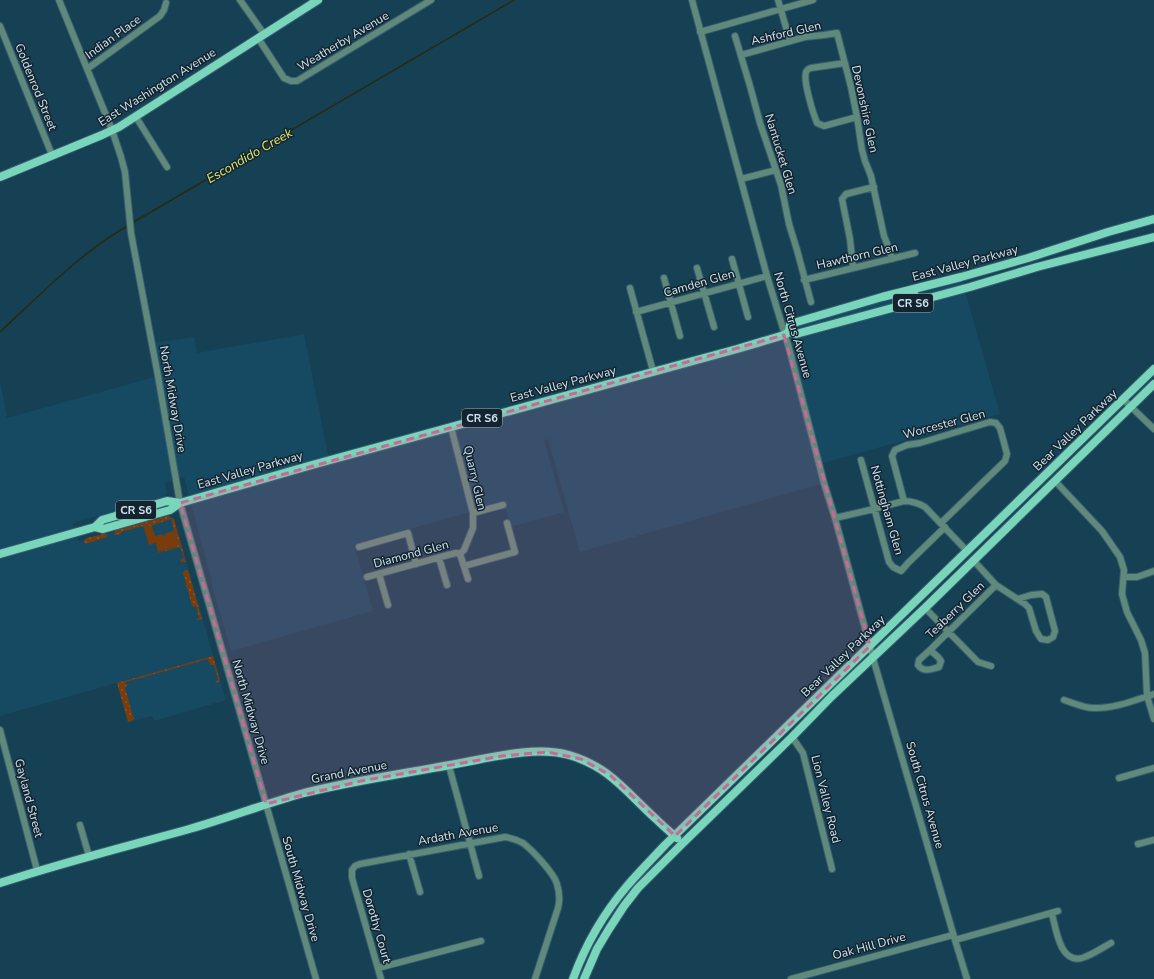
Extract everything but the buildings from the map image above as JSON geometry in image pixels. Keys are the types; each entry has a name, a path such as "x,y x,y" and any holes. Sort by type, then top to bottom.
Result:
{"main road":[{"name":"East Washington Avenue","path":"0,177 102,136 136,117 318,0"},
{"name":"East Valley Parkway","path":"787,333 790,324 875,299 961,278 1154,219"},
{"name":"East Valley Parkway","path":"0,554 95,527 102,520 167,501 180,503 451,426 736,349 787,333 796,334 901,306 1036,267 1154,237"},
{"path":"901,306 901,299 922,292 928,286"},
{"name":"Bear Valley Parkway","path":"573,979 598,928 627,886 644,867 1154,369"},
{"name":"Bear Valley Parkway","path":"584,979 597,949 624,906 638,888 792,738 832,696 925,608 1154,384"},
{"name":"Grand Avenue","path":"0,883 37,870 206,824 266,804 306,793 361,781 519,753 547,752 568,755 593,765 610,775 655,819 683,843"}],"street":[{"name":"North Midway Drive","path":"59,0 112,130 125,172 131,233 156,362 180,503 266,804"},
{"name":"Weatherby Avenue","path":"240,0 284,78 291,81 297,81 431,0"},
{"name":"North Citrus Avenue","path":"692,0 767,276 787,333 789,348 824,483 873,657"},
{"path":"778,0 790,41"},
{"path":"700,32 813,0"},
{"name":"Indian Place","path":"87,69 160,16 166,3"},
{"name":"Goldenrod Street","path":"0,26 52,155"},
{"name":"Ashford Glen","path":"741,55 804,37 837,33"},
{"name":"Devonshire Glen","path":"837,33 851,87 862,150 871,176 884,236 892,259"},
{"name":"Nantucket Glen","path":"735,36 760,123 781,185 789,224 811,302"},
{"path":"845,64 808,69 805,78 809,97 817,123 821,125 824,126 857,117"},
{"path":"136,117 167,167"},
{"path":"740,179 776,170"},
{"path":"853,267 850,239 842,199 846,194 874,187"},
{"name":"Hawthorn Glen","path":"804,280 915,253"},
{"path":"732,259 748,317"},
{"path":"697,268 714,327"},
{"name":"Camden Glen","path":"636,312 767,276"},
{"path":"664,278 680,336"},
{"path":"630,288 653,372"},
{"path":"1123,399 1154,430"},
{"name":"Worcester Glen","path":"904,501 892,456 895,450 990,422 996,423 1000,428 1007,454 1005,461 943,525"},
{"name":"Quarry Glen","path":"451,426 472,513 473,528 464,550 460,554"},
{"name":"Nottingham Glen","path":"861,460 889,562 893,567 901,571 943,525"},
{"path":"1055,481 1102,531 1120,557 1124,570 1122,594 1126,612 1145,653 1154,719"},
{"path":"835,518 904,501 917,503 925,507 967,551"},
{"path":"472,513 503,505"},
{"path":"464,566 515,552 507,523"},
{"path":"359,547 408,533 416,564"},
{"name":"Diamond Glen","path":"366,577 456,553 460,554"},
{"path":"460,554 468,579"},
{"path":"440,558 448,584"},
{"path":"974,560 996,585 1029,608 1036,632 1041,639 1048,640 1053,637 1055,631 1046,597 1042,594 1031,595 1018,599"},
{"path":"1124,578 1137,577 1154,572"},
{"path":"379,574 388,605"},
{"name":"Teaberry Glen","path":"930,650 996,585"},
{"path":"925,608 978,662 991,666"},
{"name":"South Citrus Avenue","path":"873,657 967,979"},
{"path":"1064,700 1085,707 1109,708 1151,695"},
{"name":"Gayland Street","path":"0,730 37,870"},
{"name":"Lion Valley Road","path":"792,738 803,753 832,869"},
{"path":"449,766 479,876"},
{"path":"1119,778 1154,768"},
{"name":"South Midway Drive","path":"266,804 316,979"},
{"path":"80,825 89,856"},
{"name":"Ardath Avenue","path":"352,878 352,870 355,866 409,854 505,837 513,838 524,844 554,876 559,896 558,908 535,979"},
{"path":"1138,844 1154,840"},
{"path":"409,854 420,892"},
{"name":"Dorothy Court","path":"352,878 381,979"},
{"path":"954,938 1058,912"},
{"path":"1052,914 1061,948 1065,954 1070,957 1083,958 1111,943"},
{"name":"Oak Hill Drive","path":"791,979 954,938"},
{"path":"378,968 481,941"}],"highlighted area":[{"path":"784,335 870,646 675,836 610,775 581,759 547,752 502,756 361,781 266,804 180,503"}],"shaded area":[{"path":"961,277 1000,414 820,464 824,483 580,552 548,439 544,440 564,512 511,527 504,503 354,545 373,611 231,651 211,582 184,477 165,483 167,493 164,497 73,523 79,542 87,538 114,532 168,516 174,519 226,700 154,721 152,716 128,722 117,683 0,716 0,380 7,418 158,376 152,343 194,337 197,353 304,334 329,460 784,335 790,324"},
{"path":"168,516 174,519 186,562 181,562 180,560 184,558 180,547 152,555 178,546 171,519 144,528 143,526 121,532 121,534 115,535 114,532 117,530"},
{"path":"152,526 155,536 162,534 163,536 166,533 174,531 178,546 158,552 156,543 149,545 144,528"},
{"path":"107,534 107,537 85,544 84,540 87,538"},
{"path":"188,570 202,619 198,620 196,619 199,618 196,606 192,606 183,573 184,571"},
{"path":"213,656 220,681 216,683 215,682 218,680 214,665 210,665 208,659 126,682 125,683 128,685 125,687 134,720 128,722 117,683"}],"waterway":[{"name":"Escondido Creek","path":"132,223 514,0"},
{"name":"Escondido Creek","path":"0,332 77,261 111,236 129,225"}]}
